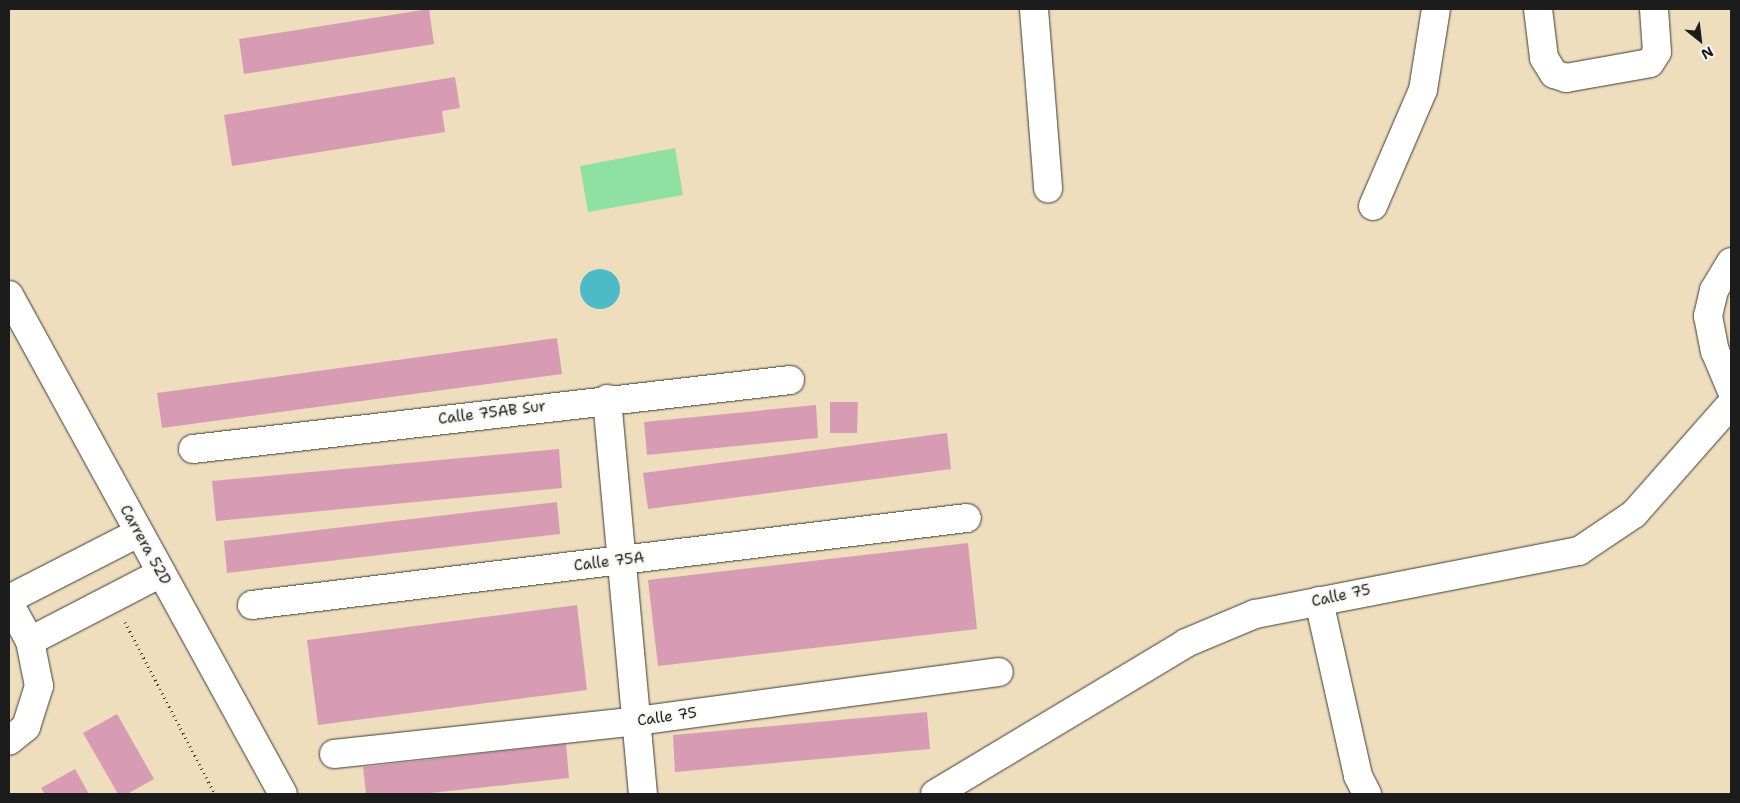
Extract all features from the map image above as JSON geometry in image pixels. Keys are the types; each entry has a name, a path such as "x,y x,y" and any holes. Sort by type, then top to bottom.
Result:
{"street":[{"path":"1034,9 1048,188"},
{"path":"1373,206 1423,90 1436,9"},
{"path":"1538,9 1544,58 1554,74 1566,78 1650,63 1657,52 1654,9"},
{"path":"1731,262 1714,290 1708,316 1715,351 1731,389"},
{"name":"Carrera 52D","path":"9,295 283,794"},
{"name":"Calle 75AB Sur","path":"193,449 606,399 790,380"},
{"path":"606,399 643,794"},
{"name":"Calle 75","path":"934,794 1186,643 1255,614 1580,552 1634,514 1731,404"},
{"name":"Calle 75A","path":"252,605 967,518"},
{"path":"9,599 138,533"},
{"path":"30,641 160,573"},
{"path":"1319,601 1358,776 1367,794"},
{"path":"9,603 30,641 39,686 26,727 9,742"},
{"name":"Calle 75","path":"334,754 637,721 998,672"}],"path":[{"path":"113,598 215,794"}],"green space":[{"path":"675,148 683,195 588,212 580,166"}],"water":[{"path":"604,269 611,272 617,278 620,289 619,297 611,306 604,309 596,309 589,306 581,297 580,285 583,278 592,270"}],"building":[{"path":"429,9 434,44 244,74 239,39"},
{"path":"455,77 460,108 442,111 445,132 232,166 224,115"},
{"path":"557,338 562,374 162,428 157,393"},
{"path":"830,402 858,402 857,433 830,433"},
{"path":"816,405 818,438 647,455 644,422"},
{"path":"947,433 951,469 648,509 643,473"},
{"path":"559,449 562,488 216,521 212,481"},
{"path":"557,502 560,534 227,573 224,541"},
{"path":"968,543 977,629 658,666 648,580"},
{"path":"577,605 587,690 318,725 307,640"},
{"path":"927,712 930,749 675,772 673,735"},
{"path":"117,714 154,779 127,794 118,794 83,733"},
{"path":"566,744 569,778 421,794 366,794 363,767"},
{"path":"75,769 89,794 45,794 41,788"}]}
